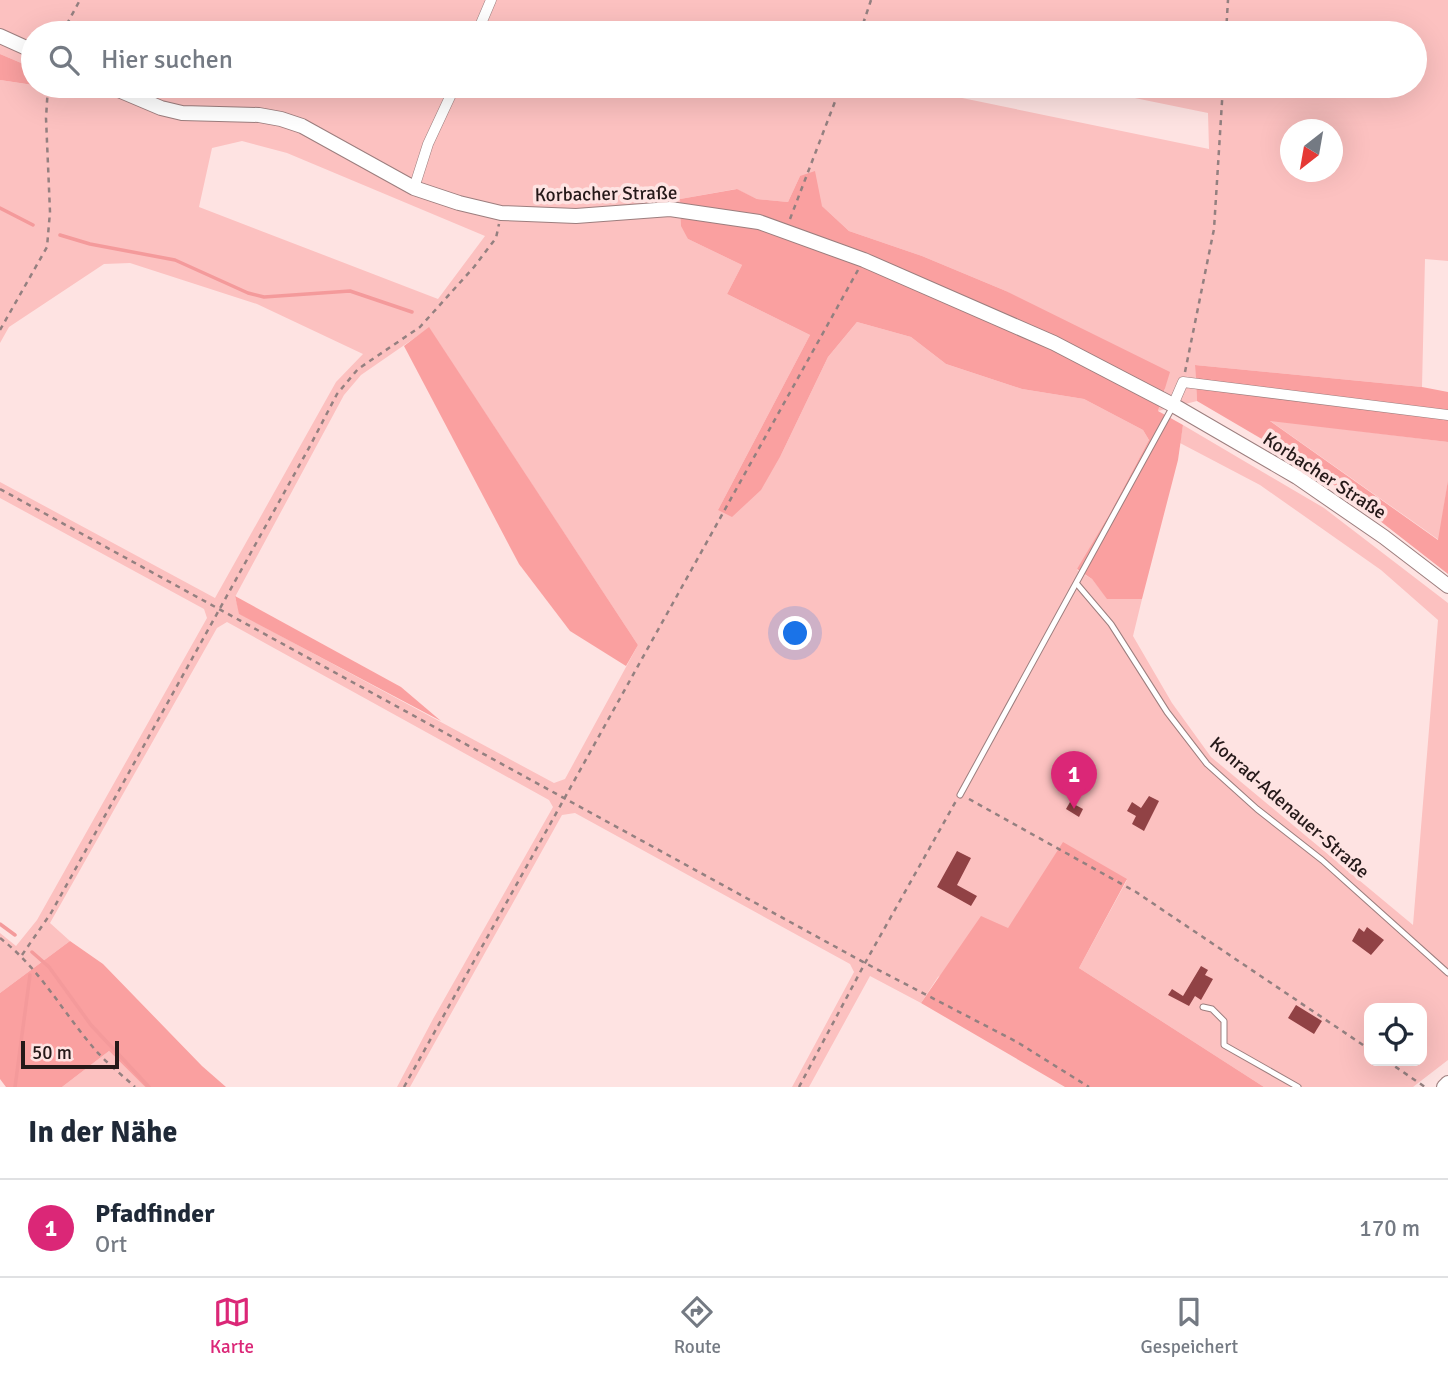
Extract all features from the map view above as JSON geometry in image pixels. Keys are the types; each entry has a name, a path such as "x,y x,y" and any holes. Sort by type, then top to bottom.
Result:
{"street":[{"path":"482,21 491,0"},
{"path":"0,36 21,46"},
{"name":"Korbacher Straße","path":"137,98 182,113 259,115 281,119 302,126 414,188 501,213 576,216 670,209 759,222 864,260 1054,343 1173,405 1297,477 1384,537 1448,586"},
{"path":"414,188 428,145 450,98"},
{"path":"1173,405 1183,382 1448,415"},
{"path":"1444,1087 1448,1083"}],"lane":[{"path":"960,795 1173,405"},
{"name":"Konrad-Adenauer-Straße","path":"1077,584 1111,624 1173,721 1207,764 1257,809 1322,860 1448,973"},
{"path":"1203,1007 1212,1009 1224,1021 1224,1045 1298,1087"}],"path":[{"path":"69,21 80,0"},
{"path":"864,21 872,0"},
{"path":"1227,21 1228,0"},
{"path":"0,330 47,247 50,212 46,130 47,98"},
{"path":"785,232 836,98"},
{"path":"1183,382 1214,229 1222,98"},
{"path":"22,955 51,913 337,394 358,369 420,327 474,267 496,238 501,213"},
{"path":"404,1087 864,260"},
{"path":"0,489 865,963 1017,1042 1089,1087"},
{"path":"799,1087 960,795 1136,892 1364,1046"},
{"path":"0,938 22,955 93,1048 135,1087"},
{"path":"1394,1066 1425,1087"}],"shaded area":[{"path":"0,0 1448,0 1448,261 1425,259 1422,387 1195,365 1197,401 1158,411 1165,389 1006,291 922,256 849,231 822,206 800,176 788,202 757,199 736,189 680,199 688,239 742,265 727,294 810,335 718,510 781,455 828,357 857,322 911,337 946,364 1022,389 1084,399 1143,430 1149,440 1077,570 1092,579 1108,599 1142,599 1133,636 1172,703 1211,757 1413,925 1438,620 1381,570 1260,485 1180,443 1183,425 1324,508 1448,603 1448,1060 1413,1087 1264,1087 1079,968 1127,880 1008,928 938,977 921,1003 870,976 809,1087 792,1087 854,972 850,964 575,813 562,815 410,1087 397,1087 553,807 549,800 227,622 217,628 50,923 70,941 0,993 0,933 16,946 37,920 207,618 204,609 0,498 0,482 215,598 336,382 363,354 257,304 130,263 104,264 9,327 0,343 0,80 21,83 21,98 962,98 1209,149 1208,113 1135,98 1427,98 1427,21 21,21 21,63 0,54","holes":["242,141 287,153 485,236 438,299 199,207 212,148","429,328 638,645 565,779 554,783 240,614 235,597 344,395 361,375"]},
{"path":"0,54 21,63 21,83 0,80"},
{"path":"815,171 822,206 849,231 922,256 1006,291 1170,372 1158,411 1183,425 1178,460 1142,599 1107,599 1092,579 1077,569 1149,440 1143,430 1084,399 1022,389 946,364 911,337 857,322 828,357 781,455 761,490 732,517 718,510 810,335 727,294 742,265 688,239 681,226 680,199 737,189 757,199 788,202 800,176"},
{"path":"429,327 638,645 626,666 570,631 519,564 404,346"},
{"path":"1195,365 1422,387 1448,392 1448,442 1270,421 1438,540 1448,480 1448,574 1316,471 1197,401"},
{"path":"1269,420 1448,442 1448,480 1439,540"},
{"path":"235,596 401,687 441,721 239,614"},
{"path":"1063,842 1127,879 1079,968 1264,1087 1065,1087 921,1003 981,916 1008,928"},
{"path":"70,941 103,964 202,1066 226,1087 145,1087 109,1051 62,1087 6,1087 0,1079 0,993"},
{"path":"109,1051 145,1087 62,1087"}],"building":[{"path":"1149,796 1159,801 1144,831 1132,824 1136,816 1127,811 1132,802 1141,808"},
{"path":"1070,802 1083,809 1079,817 1066,809"},
{"path":"957,851 971,858 957,885 977,896 971,906 937,887"},
{"path":"1367,927 1384,940 1371,955 1352,941 1359,928 1364,932"},
{"path":"1201,966 1208,970 1205,975 1213,979 1201,1000 1195,996 1189,1006 1168,995 1172,989 1183,996"},
{"path":"1296,1005 1322,1021 1314,1034 1288,1018"}],"waterway":[{"path":"0,208 33,225"},
{"path":"60,235 90,244 175,260 248,293 264,297 350,291 412,312"},
{"path":"0,924 15,935"},
{"path":"32,952 49,967 91,1025 149,1087"},
{"path":"15,1087 30,975"}],"place":[{"name":"Pfadfinder","path":"1074,809"}]}
